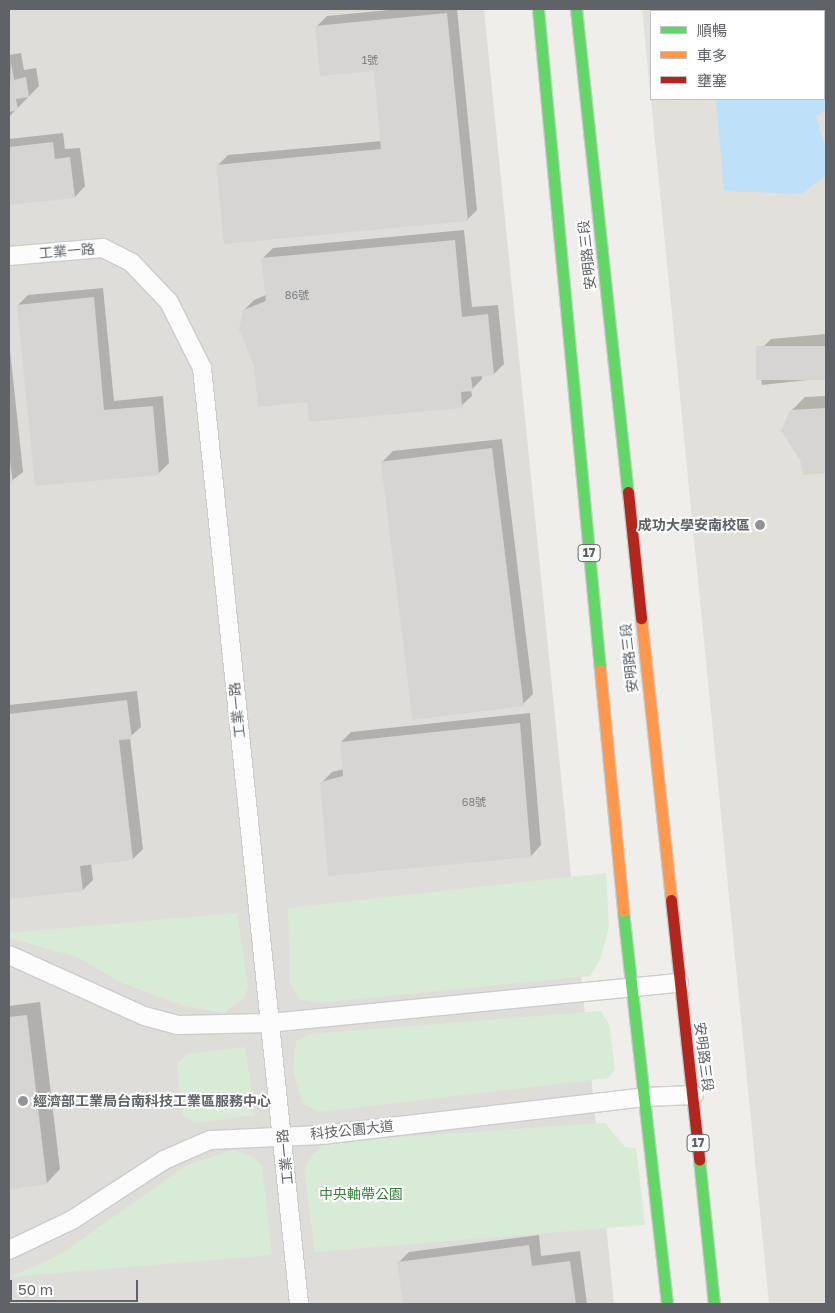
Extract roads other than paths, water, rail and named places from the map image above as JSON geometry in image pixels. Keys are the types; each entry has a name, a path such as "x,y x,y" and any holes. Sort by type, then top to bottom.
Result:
{"main road":[{"name":"安明路三段","path":"538,9 630,986 646,1097 667,1304"},
{"name":"安明路三段","path":"576,9 679,983 694,1095 714,1304"}],"street":[{"name":"工業一路","path":"9,256 103,248 131,262 169,302 202,368 269,1023 283,1136 300,1304"},
{"path":"9,955 144,1016 178,1025 269,1023 630,986 679,983"},
{"name":"科技公園大道","path":"9,1250 72,1220 188,1147 210,1140 322,1135 646,1097 694,1095"}],"water":[{"path":"707,9 826,9 826,110 816,116 826,149 826,175 802,194 724,191 716,100 825,100 825,10"}],"place":[{"name":"成功大學安南校區","path":"760,525"},
{"name":"經濟部工業局台南科技工業區服務中心","path":"23,1101"}],"park label":[{"name":"中央軸帶公園","path":"361,1194"}]}
